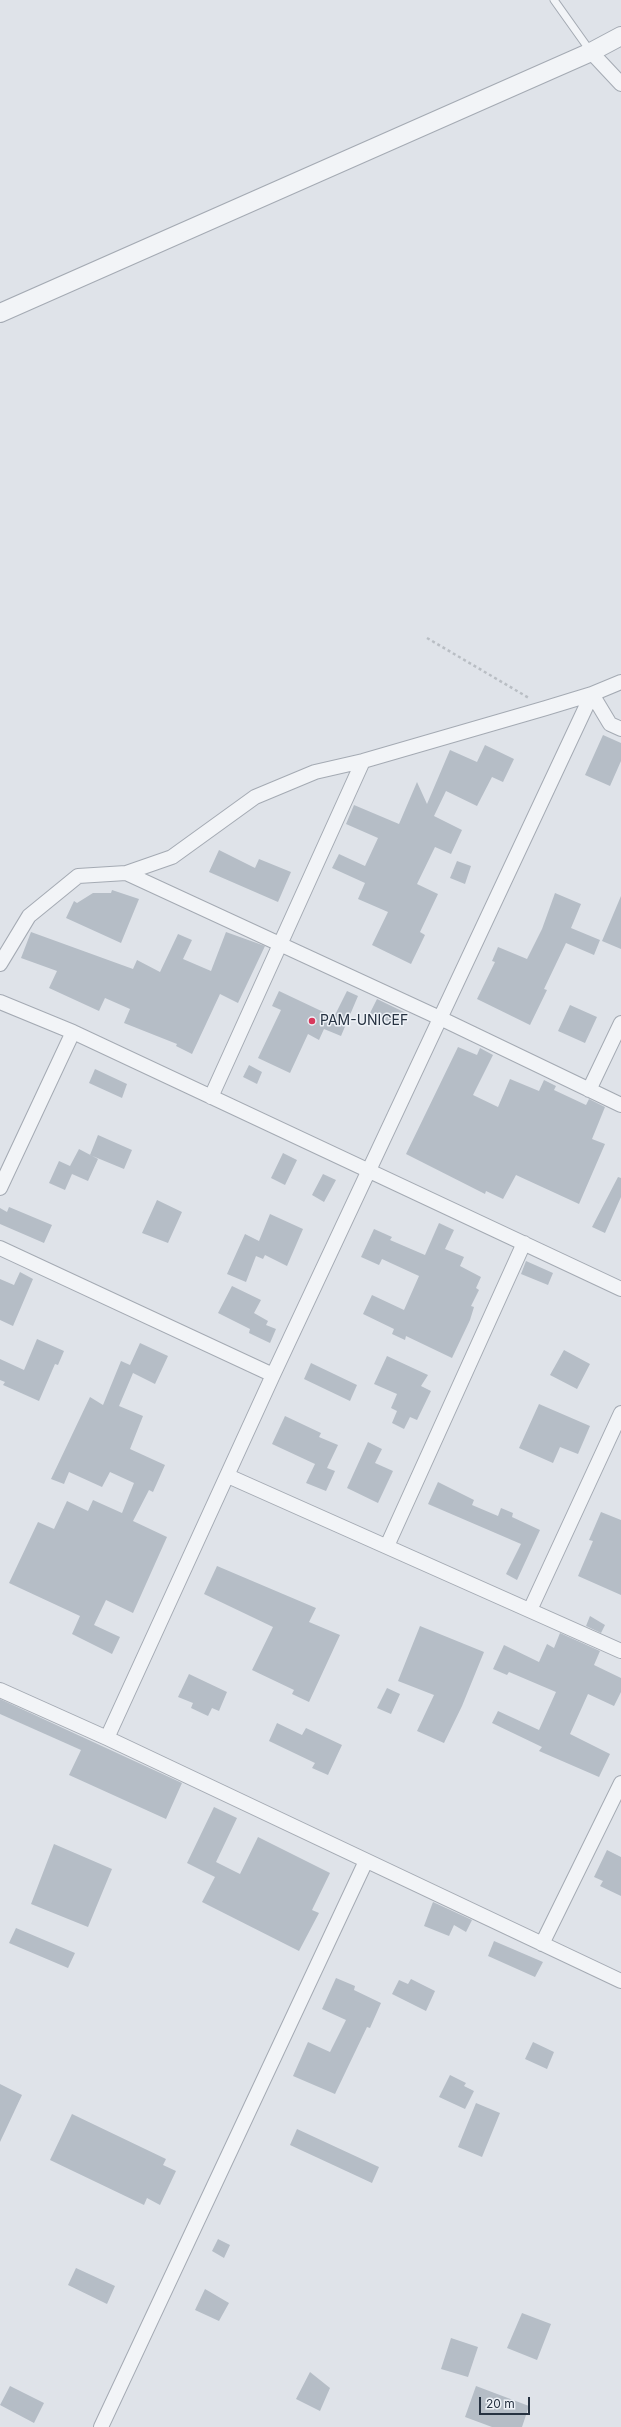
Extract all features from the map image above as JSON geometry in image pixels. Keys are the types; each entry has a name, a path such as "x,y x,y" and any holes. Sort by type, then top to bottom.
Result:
{"street":[{"path":"0,313 591,52 621,36"},
{"path":"591,52 621,84"},
{"path":"0,964 28,916 78,876 126,873 172,856 255,797 315,772 363,761 546,708 592,694 621,682"},
{"path":"592,694 610,724 621,729"},
{"path":"107,1738 273,1376 442,1019 592,694"},
{"path":"212,1097 363,761"},
{"path":"126,873 282,944 621,1105"},
{"path":"0,1002 73,1032 621,1289"},
{"path":"589,1090 621,1023"},
{"path":"0,1188 73,1032"},
{"path":"386,1546 524,1243"},
{"path":"0,1248 273,1376"},
{"path":"530,1610 621,1413"},
{"path":"228,1476 621,1650"},
{"path":"0,1690 107,1738 621,1981"},
{"path":"542,1944 621,1783"},
{"path":"101,2427 366,1861"}],"lane":[{"path":"554,0 591,52"}],"path":[{"path":"427,638 546,708"}],"building":[{"path":"603,735 621,743 621,761 610,786 585,775"},
{"path":"485,745 514,759 503,782 492,777 477,806 446,791 434,816 462,830 451,854 435,847 417,884 438,894 420,932 425,935 411,964 372,945 388,912 358,899 365,883 332,868 339,854 365,866 378,838 346,824 354,805 399,824 417,782 427,804 450,750 477,762"},
{"path":"219,850 255,868 259,859 291,872 278,902 209,872"},
{"path":"457,861 471,866 465,884 450,878"},
{"path":"112,890 139,899 121,943 66,918 74,901 77,903 93,893 111,893"},
{"path":"555,893 581,904 571,928 600,940 594,955 566,943 544,989 547,990 530,1025 477,999 495,962 492,961 498,947 527,959 542,929"},
{"path":"621,896 621,949 602,941"},
{"path":"31,932 133,969 137,960 160,972 178,934 192,940 183,959 211,971 226,932 265,946 238,1003 220,994 192,1054 176,1046 177,1044 124,1023 130,1009 105,998 99,1011 49,988 57,971 21,958"},
{"path":"279,991 334,1017 347,991 358,996 341,1036 324,1029 319,1040 308,1034 290,1073 258,1058 281,1010 272,1006"},
{"path":"377,999 406,1013 400,1027 370,1013"},
{"path":"570,1005 597,1017 585,1043 558,1031"},
{"path":"458,1047 477,1055 480,1048 493,1055 473,1095 498,1107 510,1079 539,1091 544,1080 556,1086 554,1090 586,1105 589,1099 605,1107 592,1139 605,1144 579,1204 516,1175 503,1199 486,1191 485,1194 406,1154"},
{"path":"249,1065 262,1072 257,1084 243,1077"},
{"path":"95,1069 127,1084 122,1098 89,1083"},
{"path":"98,1135 132,1150 124,1169 90,1155"},
{"path":"79,1149 98,1159 88,1181 72,1174 65,1190 49,1183 59,1161 70,1166"},
{"path":"283,1153 297,1160 285,1185 271,1178"},
{"path":"323,1174 336,1180 324,1202 312,1195"},
{"path":"618,1177 621,1178 621,1197 605,1233 592,1227"},
{"path":"157,1200 182,1212 168,1243 142,1233"},
{"path":"9,1207 52,1225 44,1243 0,1224 0,1208 7,1212"},
{"path":"270,1214 303,1229 287,1266 265,1255 263,1259 256,1256 246,1282 227,1274 245,1234 259,1241"},
{"path":"439,1223 454,1230 445,1249 464,1257 460,1266 481,1277 476,1288 479,1290 471,1306 474,1307 470,1320 452,1358 406,1336 405,1340 392,1334 394,1329 363,1314 372,1295 404,1310 419,1276 382,1259 379,1265 361,1257 374,1229 392,1237 390,1240 425,1255"},
{"path":"526,1261 553,1273 548,1285 521,1274"},
{"path":"20,1272 33,1279 13,1326 0,1320 0,1279 14,1285"},
{"path":"232,1286 261,1300 254,1313 268,1321 266,1325 276,1329 270,1343 249,1333 250,1329 218,1313"},
{"path":"37,1339 64,1351 58,1365 55,1364 39,1401 3,1385 5,1382 0,1380 0,1359 24,1370"},
{"path":"140,1343 168,1356 155,1384 133,1373 119,1406 143,1416 130,1449 165,1465 153,1492 149,1490 133,1521 167,1537 133,1613 106,1600 94,1625 120,1637 112,1654 72,1634 80,1616 9,1583 38,1522 54,1529 67,1501 88,1511 93,1500 122,1513 134,1483 110,1472 102,1487 69,1472 64,1484 51,1479 90,1397 103,1405 121,1361 130,1365"},
{"path":"564,1350 590,1364 577,1389 550,1375"},
{"path":"387,1356 428,1375 421,1386 431,1391 417,1420 410,1417 404,1429 392,1423 397,1411 391,1408 397,1394 374,1384"},
{"path":"311,1363 357,1385 350,1401 304,1379"},
{"path":"539,1404 590,1426 578,1454 560,1447 553,1463 519,1448"},
{"path":"285,1416 321,1433 319,1437 338,1445 327,1468 335,1471 326,1491 306,1483 315,1464 272,1444"},
{"path":"368,1442 382,1449 375,1463 393,1471 378,1503 347,1488"},
{"path":"438,1482 474,1500 472,1505 498,1516 501,1508 513,1513 512,1517 540,1530 517,1580 506,1574 521,1544 428,1504"},
{"path":"601,1512 621,1520 621,1595 578,1576 593,1541 589,1540"},
{"path":"217,1566 316,1608 309,1622 340,1635 309,1702 292,1694 294,1690 252,1670 273,1627 204,1594"},
{"path":"590,1616 605,1625 601,1633 586,1626"},
{"path":"420,1626 484,1652 462,1706 444,1743 417,1731 434,1695 398,1681"},
{"path":"560,1633 600,1651 594,1665 621,1678 621,1692 614,1706 588,1694 570,1734 610,1754 599,1777 539,1751 542,1747 492,1723 498,1711 539,1730 556,1692 509,1672 507,1675 493,1669 504,1645 539,1662 547,1644 554,1648"},
{"path":"189,1674 227,1692 219,1711 212,1708 208,1716 191,1708 193,1703 178,1697"},
{"path":"387,1688 400,1694 391,1714 377,1708"},
{"path":"0,1699 182,1783 166,1819 69,1775 81,1750 0,1714"},
{"path":"277,1723 302,1735 306,1728 342,1745 328,1775 312,1768 315,1763 269,1741"},
{"path":"214,1807 237,1818 216,1862 240,1874 258,1837 330,1873 312,1910 319,1913 299,1951 202,1902 215,1877 187,1863"},
{"path":"54,1844 112,1869 88,1927 31,1904"},
{"path":"607,1850 621,1857 621,1896 600,1886 603,1881 594,1877"},
{"path":"433,1902 472,1920 466,1932 454,1925 449,1936 424,1926"},
{"path":"16,1928 75,1953 68,1968 9,1943"},
{"path":"494,1941 543,1962 535,1977 488,1956"},
{"path":"336,1978 355,1986 354,1990 381,2003 370,2028 367,2027 335,2094 293,2076 308,2042 330,2052 346,2020 322,2009"},
{"path":"411,1979 435,1991 426,2011 392,1994 399,1980 408,1984"},
{"path":"533,2042 554,2052 547,2069 525,2059"},
{"path":"450,2075 466,2083 464,2086 474,2091 465,2109 439,2097"},
{"path":"0,2084 22,2095 0,2142"},
{"path":"476,2103 500,2113 482,2157 458,2147"},
{"path":"72,2114 166,2159 163,2165 176,2171 160,2205 147,2198 144,2205 50,2160"},
{"path":"297,2129 379,2167 372,2183 290,2145"},
{"path":"218,2239 230,2245 224,2258 212,2251"},
{"path":"76,2268 115,2286 107,2304 68,2285"},
{"path":"205,2289 229,2303 219,2321 195,2310"},
{"path":"522,2313 551,2324 537,2360 507,2348"},
{"path":"451,2338 478,2347 468,2377 441,2369"},
{"path":"310,2372 330,2388 320,2411 296,2399"},
{"path":"10,2386 44,2403 34,2423 0,2405"},
{"path":"476,2386 529,2406 522,2427 492,2427 465,2417"}],"place":[{"name":"PAM-UNICEF","path":"312,1021"}]}
